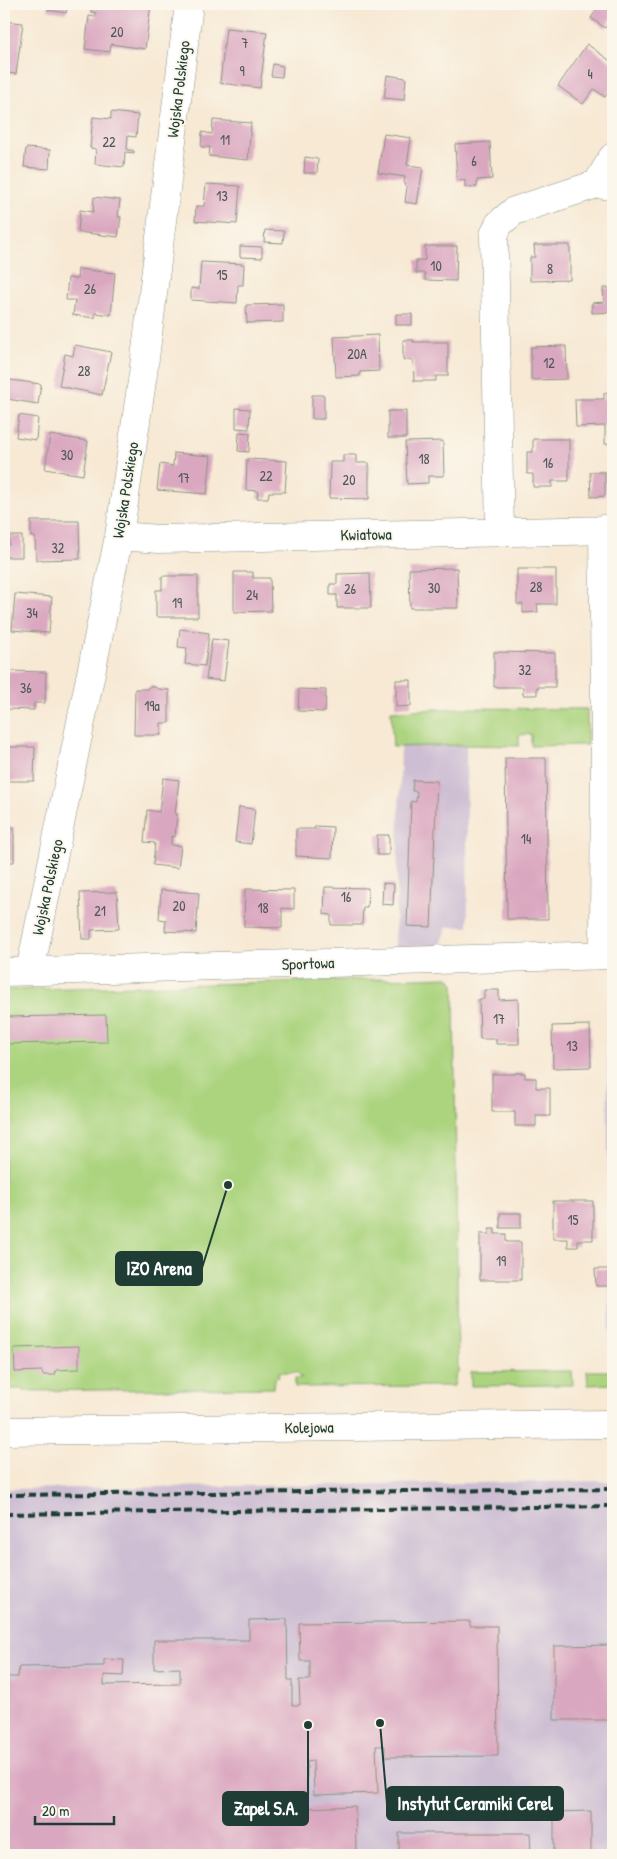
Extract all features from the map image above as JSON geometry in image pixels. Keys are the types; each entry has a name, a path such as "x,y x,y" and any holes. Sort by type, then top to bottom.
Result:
{"street":[{"name":"Wojska Polskiego","path":"17,971 119,536 143,374 189,4"},
{"path":"500,532 494,235 499,224 514,211 605,185 613,157"},
{"name":"Kwiatowa","path":"119,536 159,539 608,530"},
{"path":"608,530 605,700 609,955"},
{"name":"Sportowa","path":"17,971 609,955"},
{"name":"Kolejowa","path":"4,1431 613,1424"}],"shaded area":[{"path":"466,745 468,927 447,927 440,948 395,948 401,747"},
{"path":"607,1024 613,1024 613,1371 610,1371"},
{"path":"613,1481 613,1855 4,1855 4,1489"}],"green space":[{"path":"465,708 587,709 587,745 531,746 531,734 519,735 519,746 393,747 391,711"},
{"path":"449,977 454,984 458,1373 456,1374 454,1386 295,1387 295,1378 302,1378 297,1372 279,1372 279,1377 275,1378 274,1388 23,1391 22,1389 9,1389 4,1391 4,990"},
{"path":"572,1371 573,1385 471,1386 471,1372"},
{"path":"587,1371 613,1371 613,1384 588,1385"}],"building":[{"path":"48,4 68,4 66,13 48,10"},
{"path":"92,4 151,4 145,49 111,44 110,52 85,49 89,16 95,17 96,13 91,12"},
{"path":"249,4 266,4 266,7"},
{"path":"600,4 613,4 613,16 605,28 591,18"},
{"path":"4,21 23,23 16,74 4,73"},
{"path":"226,28 267,32 260,88 220,83"},
{"path":"587,44 613,63 613,86 605,97 594,89 583,104 558,86"},
{"path":"273,64 283,66 282,77 271,76"},
{"path":"387,75 406,78 404,100 384,98"},
{"path":"111,112 138,115 136,137 128,136 127,150 134,151 134,153 125,152 124,167 95,164 96,149 90,148 93,117 111,119"},
{"path":"213,120 251,123 248,160 209,156 210,147 201,147 202,132 212,134"},
{"path":"384,134 411,138 407,165 423,167 417,204 405,202 407,187 404,182 405,177 378,173"},
{"path":"490,142 492,179 477,180 477,187 465,187 465,180 457,181 455,144"},
{"path":"26,148 50,150 49,169 24,167"},
{"path":"305,157 318,159 317,173 304,173"},
{"path":"206,184 240,186 237,224 195,221 196,206 204,206"},
{"path":"94,197 120,200 118,217 121,217 118,237 78,232 80,210 93,212"},
{"path":"265,230 284,231 283,243 264,242"},
{"path":"534,245 570,245 570,280 530,281 530,257 535,257"},
{"path":"240,246 262,247 262,258 240,257"},
{"path":"425,246 457,246 456,281 425,280 425,273 416,273 416,260 425,260"},
{"path":"201,262 244,264 243,285 238,285 237,303 191,300 191,288 199,289"},
{"path":"78,269 115,273 111,315 95,313 95,318 73,315 75,300 66,300 68,278 77,279"},
{"path":"603,288 613,288 613,312 592,313 592,303 604,302"},
{"path":"283,304 283,322 247,323 246,305"},
{"path":"396,314 412,314 412,325 396,325"},
{"path":"378,335 379,371 360,372 360,376 336,377 334,337"},
{"path":"403,340 414,340 413,342 448,342 448,376 436,376 436,381 414,381 413,360 403,360"},
{"path":"75,345 111,352 102,395 59,386 65,354 73,356"},
{"path":"566,346 567,379 531,380 531,347"},
{"path":"10,380 41,384 38,404 7,399"},
{"path":"604,393 613,393 613,443 605,444 605,426 576,427 575,399 604,399"},
{"path":"312,395 324,395 324,419 312,419"},
{"path":"236,408 250,409 249,429 236,428"},
{"path":"388,411 406,411 406,438 388,438"},
{"path":"19,415 38,418 36,440 16,437"},
{"path":"239,432 250,433 249,452 238,451"},
{"path":"50,435 88,441 83,475 45,469"},
{"path":"533,439 569,439 569,481 552,481 552,487 533,487 533,474 527,474 527,452 533,452"},
{"path":"443,441 444,476 428,476 428,483 407,484 405,442"},
{"path":"174,453 211,456 207,494 157,490 160,464 173,466"},
{"path":"343,455 356,455 356,463 369,463 369,499 329,498 330,462 343,462"},
{"path":"247,459 287,461 285,492 269,492 268,498 257,498 258,491 246,490"},
{"path":"590,472 605,472 605,496 591,497"},
{"path":"31,521 79,521 80,559 36,560 35,537 31,537"},
{"path":"9,536 22,536 22,557 4,557 4,545 9,545"},
{"path":"457,568 458,608 410,608 409,569"},
{"path":"517,569 556,569 556,604 537,604 538,612 523,613 523,604 517,604"},
{"path":"234,572 253,572 253,578 270,578 271,611 234,612"},
{"path":"370,573 371,608 337,608 337,595 330,595 330,584 337,584 337,574"},
{"path":"162,576 198,576 198,617 156,617 156,590 162,590"},
{"path":"15,594 52,597 49,633 12,630"},
{"path":"180,629 209,633 205,666 185,664 187,648 178,647"},
{"path":"212,639 229,641 224,681 206,679"},
{"path":"494,652 555,653 555,687 537,687 537,695 523,695 523,687 494,687"},
{"path":"7,671 46,672 45,703 34,703 34,710 6,709"},
{"path":"396,680 411,680 411,706 396,707"},
{"path":"150,686 169,690 169,723 161,723 161,735 134,735 135,689 147,689"},
{"path":"299,689 326,690 325,712 298,711"},
{"path":"4,747 35,747 34,781 4,781"},
{"path":"505,758 546,758 548,919 507,919"},
{"path":"163,778 179,780 175,814 177,814 175,837 171,836 171,845 181,846 178,868 153,865 155,843 144,842 147,810 159,812"},
{"path":"413,780 437,781 431,927 407,926 411,801 416,802 417,791 412,791"},
{"path":"239,807 255,809 251,844 235,842"},
{"path":"315,826 333,827 332,858 296,856 296,829 315,829"},
{"path":"4,827 14,827 14,862 4,862"},
{"path":"377,835 389,835 389,855 377,855"},
{"path":"383,883 394,884 393,905 382,904"},
{"path":"325,887 368,888 367,907 363,907 362,925 331,925 331,915 324,914"},
{"path":"245,889 294,890 294,909 282,908 282,928 244,927"},
{"path":"161,890 199,893 196,933 165,931 166,920 159,919"},
{"path":"117,892 119,929 91,930 91,939 82,939 80,893"},
{"path":"484,990 499,990 499,1000 518,999 519,1044 496,1044 496,1039 480,1039 479,999 484,999"},
{"path":"106,1015 107,1042 4,1044 4,1017"},
{"path":"590,1025 591,1067 553,1068 552,1026"},
{"path":"525,1073 525,1078 536,1078 536,1088 550,1088 550,1116 536,1116 536,1126 515,1126 515,1112 492,1112 492,1074"},
{"path":"553,1201 593,1201 593,1240 578,1240 578,1247 568,1247 568,1239 553,1239"},
{"path":"500,1213 521,1213 521,1228 500,1228"},
{"path":"489,1229 495,1229 495,1234 506,1234 506,1242 521,1242 521,1280 480,1280 480,1234 489,1234"},
{"path":"595,1269 609,1269 609,1286 596,1286"},
{"path":"79,1346 79,1369 56,1370 55,1375 43,1375 42,1371 15,1372 14,1348"},
{"path":"287,1619 288,1680 292,1680 292,1705 300,1705 299,1680 310,1680 310,1661 300,1661 299,1623 470,1621 470,1626 497,1626 498,1756 385,1757 385,1746 376,1746 378,1793 314,1795 313,1761 307,1762 307,1808 355,1806 356,1855 4,1855 4,1677 18,1677 19,1667 104,1666 104,1659 124,1660 123,1676 104,1675 104,1685 180,1684 180,1668 154,1669 154,1640 249,1640 249,1620"},
{"path":"613,1645 613,1720 554,1720 554,1646"},
{"path":"591,1811 591,1855 554,1855 554,1812"},
{"path":"399,1833 530,1833 531,1855 399,1855"}],"railway":[{"path":"4,1495 613,1489"},
{"path":"4,1514 613,1506"}],"place":[{"name":"IZO Arena","path":"228,1185"},
{"name":"Instytut Ceramiki Cerel","path":"380,1723"},
{"name":"Zapel S.A.","path":"308,1725"}]}
